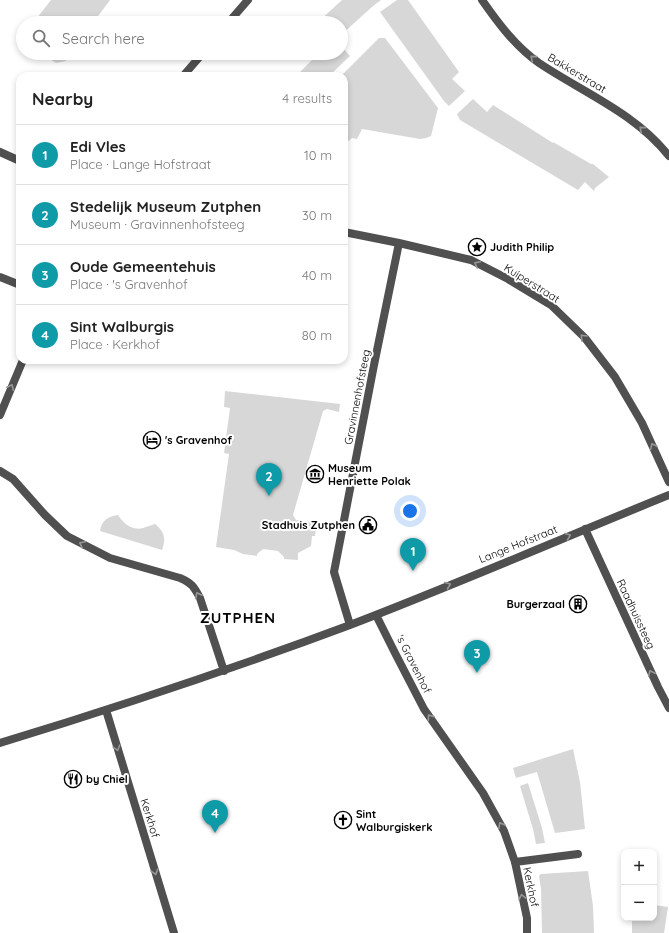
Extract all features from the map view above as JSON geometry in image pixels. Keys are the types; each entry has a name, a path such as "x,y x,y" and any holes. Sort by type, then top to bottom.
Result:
{"street":[{"path":"234,16 248,0"},
{"name":"Bakkerstraat","path":"482,0 498,22 518,45 538,62 613,107 643,129 669,156"},
{"path":"186,72 197,60"},
{"path":"0,152 16,159"},
{"name":"Kuiperstraat","path":"348,233 400,243 471,260 508,279 551,305 585,338 615,377 642,423 669,482"},
{"name":"Gravinnenhofsteeg","path":"350,625 334,572 374,365 400,243"},
{"path":"0,277 16,283"},
{"path":"0,415 21,364"},
{"path":"0,471 13,479 45,515 67,536 110,558 190,582 200,598 224,671"},
{"name":"Lange Hofstraat","path":"376,615 669,495"},
{"name":"Raadhuissteeg","path":"585,529 669,708"},
{"path":"0,743 224,671 376,615"},
{"name":"'s Gravenhof","path":"376,615 424,709 489,803 504,831 515,862"},
{"name":"Kerkhof","path":"106,710 174,933"},
{"name":"Kerkhof","path":"527,933 526,918 515,862 578,854"}],"shaded area":[{"path":"51,0 110,0 98,16 38,16"},
{"path":"342,0 381,0 348,29 348,16 325,16"},
{"path":"397,0 408,0 459,72 452,79 465,91 449,106 380,12"},
{"path":"379,38 385,38 438,108 431,136 420,139 362,129 357,139 352,138 348,140 348,72 345,72"},
{"path":"52,60 67,60 66,61 56,63"},
{"path":"312,60 346,60 333,72 300,72"},
{"path":"473,99 487,112 493,105 553,143 593,164 609,177 595,188 594,191 585,182 578,190 460,120 457,114"},
{"path":"225,391 340,404 339,412 327,409 323,411 293,515 296,520 317,523 315,536 312,536 311,546 298,553 298,560 284,559 278,551 263,549 257,554 257,556 216,547 229,454 224,453 230,408 224,407"},
{"path":"118,515 125,523 139,529 155,524 164,536 162,550 100,531 102,524 106,520"},
{"path":"573,749 580,782 585,829 555,833 537,772 516,778 513,768"},
{"path":"528,783 542,828 545,843 536,844 520,786"},
{"path":"588,871 593,906 594,933 542,933 541,889 539,876 541,874"},
{"path":"657,905 668,907 664,933 632,933 632,921 657,921"}],"place":[{"name":"Judith Philip","path":"477,247"},
{"name":"'s Gravenhof","path":"152,440"},
{"name":"Museum Henriette Polak","path":"315,474"},
{"name":"Stedelijk Museum Zutphen","path":"269,496"},
{"name":"Stadhuis Zutphen","path":"368,525"},
{"name":"Edi Vles","path":"413,571"},
{"name":"Burgerzaal","path":"578,604"},
{"name":"Oude Gemeentehuis","path":"477,673"},
{"name":"by Chiel","path":"73,779"},
{"name":"Sint Walburgiskerk","path":"343,820"},
{"name":"Sint Walburgis","path":"215,833"}],"district":[{"name":"ZUTPHEN","path":"238,617"}]}
